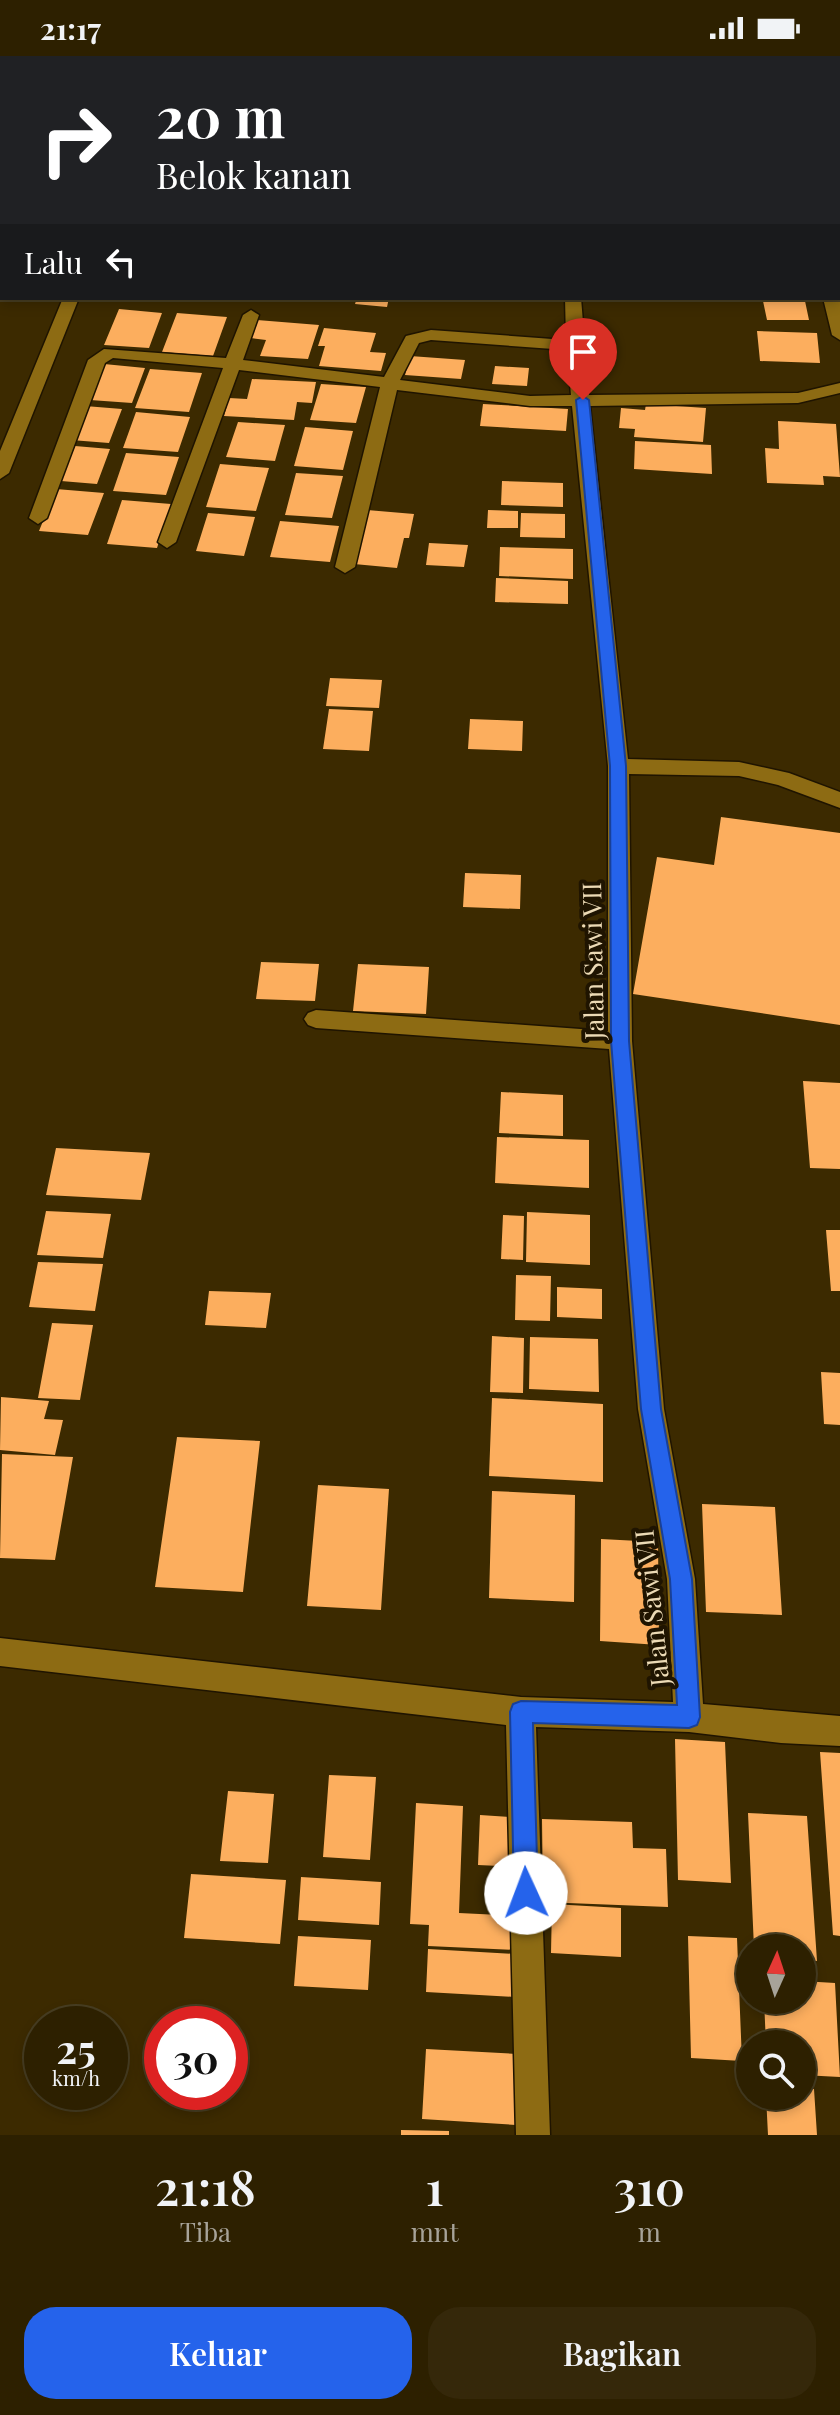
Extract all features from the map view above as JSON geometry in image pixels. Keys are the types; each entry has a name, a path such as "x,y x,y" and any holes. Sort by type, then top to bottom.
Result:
{"street":[{"path":"0,473 70,300"},
{"name":"Jalan Sawi VII","path":"573,300 575,346 583,400 618,766 620,1041 651,1409 681,1579 689,1717"},
{"path":"831,300 840,335"},
{"path":"167,542 251,315"},
{"path":"345,567 390,382 412,340 422,336 575,346"},
{"path":"38,518 97,360 110,353 234,364 530,401 798,398 840,388"},
{"path":"618,766 739,769 782,778 840,800"},
{"path":"316,1019 620,1041"},
{"path":"0,1652 521,1712 689,1717 781,1728 840,1731"},
{"path":"521,1712 533,2135"}],"building":[{"path":"356,300 389,300 387,307 355,304"},
{"path":"763,301 805,301 809,320 767,320"},
{"path":"119,309 162,313 149,348 104,345"},
{"path":"177,313 227,317 213,356 162,352"},
{"path":"257,320 319,325 308,359 260,356 266,340 251,338"},
{"path":"324,328 376,333 370,352 386,353 381,371 319,366 325,346 318,346"},
{"path":"757,331 817,333 820,363 760,361"},
{"path":"410,356 465,360 461,379 405,375"},
{"path":"104,364 145,368 132,403 90,400"},
{"path":"495,366 529,368 527,386 492,384"},
{"path":"150,369 202,373 189,412 135,408"},
{"path":"252,379 316,382 312,403 297,402 294,420 224,416 229,398 247,399"},
{"path":"321,384 366,387 356,423 310,420"},
{"path":"483,404 568,409 566,431 480,426"},
{"path":"646,404 706,408 703,442 634,437 635,429 619,428 621,408 645,410"},
{"path":"85,406 122,409 109,443 71,440"},
{"path":"136,412 190,417 178,452 123,448"},
{"path":"778,421 836,424 840,477 823,476 824,485 767,483 765,448 779,449"},
{"path":"238,422 285,425 275,461 226,457"},
{"path":"305,427 353,431 343,470 294,466"},
{"path":"635,441 711,445 712,474 634,469"},
{"path":"75,446 110,449 97,484 61,481"},
{"path":"126,453 179,457 166,495 113,491"},
{"path":"220,464 269,468 256,511 206,507"},
{"path":"296,473 343,476 332,518 285,515"},
{"path":"502,481 563,483 563,507 501,505"},
{"path":"56,489 104,493 88,535 39,531"},
{"path":"122,500 171,504 157,548 107,544"},
{"path":"367,510 414,514 409,538 404,538 397,568 354,564"},
{"path":"488,510 518,511 518,528 487,528"},
{"path":"208,513 255,517 244,556 196,551"},
{"path":"521,513 565,514 565,538 520,537"},
{"path":"280,521 339,526 330,562 270,557"},
{"path":"429,543 468,545 464,567 426,565"},
{"path":"500,547 573,549 573,579 499,576"},
{"path":"496,578 568,581 568,604 495,602"},
{"path":"330,678 382,680 379,708 326,706"},
{"path":"329,709 373,711 369,751 323,749"},
{"path":"470,719 523,721 522,751 468,749"},
{"path":"721,817 840,833 840,1025 633,994 657,857 714,865"},
{"path":"465,873 521,875 520,909 463,907"},
{"path":"261,962 319,964 315,1001 256,999"},
{"path":"358,964 429,967 426,1014 353,1011"},
{"path":"803,1081 840,1083 840,1169 810,1168"},
{"path":"501,1092 563,1095 563,1136 499,1133"},
{"path":"497,1137 589,1140 589,1188 495,1183"},
{"path":"56,1148 150,1153 141,1200 46,1195"},
{"path":"46,1211 111,1214 103,1258 37,1255"},
{"path":"527,1212 590,1215 590,1265 526,1262"},
{"path":"503,1215 524,1216 523,1260 501,1259"},
{"path":"826,1230 840,1230 840,1291 831,1291"},
{"path":"38,1262 103,1264 95,1311 29,1307"},
{"path":"516,1275 551,1276 550,1321 515,1320"},
{"path":"557,1287 602,1289 602,1319 557,1317"},
{"path":"209,1291 271,1293 266,1328 205,1325"},
{"path":"52,1323 93,1325 80,1400 38,1398"},
{"path":"492,1336 524,1338 523,1393 490,1392"},
{"path":"530,1337 598,1339 599,1392 529,1389"},
{"path":"821,1372 840,1373 840,1425 824,1424"},
{"path":"1,1397 49,1401 44,1419 63,1420 55,1455 0,1450"},
{"path":"492,1398 603,1404 603,1482 489,1476"},
{"path":"177,1437 260,1441 243,1592 155,1587"},
{"path":"2,1454 73,1457 55,1560 0,1558"},
{"path":"318,1485 389,1489 381,1610 307,1606"},
{"path":"492,1491 575,1495 574,1602 489,1598"},
{"path":"702,1504 775,1507 782,1615 706,1612"},
{"path":"601,1539 658,1542 659,1645 600,1641"},
{"path":"675,1739 725,1742 731,1883 678,1880"},
{"path":"820,1752 840,1753 840,1936 833,1935"},
{"path":"329,1775 376,1777 370,1860 323,1857"},
{"path":"228,1791 274,1794 268,1863 220,1861"},
{"path":"416,1803 463,1806 459,1913 518,1916 517,1950 428,1946 429,1925 410,1924"},
{"path":"748,1813 807,1816 815,1934 753,1934"},
{"path":"480,1815 523,1818 522,1867 478,1865"},
{"path":"542,1819 632,1822 633,1848 666,1849 668,1907 543,1902"},
{"path":"191,1874 286,1880 280,1944 184,1938"},
{"path":"301,1877 381,1882 379,1925 298,1920"},
{"path":"552,1904 621,1908 621,1957 551,1953"},
{"path":"298,1936 371,1940 368,1990 294,1986"},
{"path":"688,1936 736,1938 736,2014 740,2014 741,2030 736,2030 736,2061 691,2058"},
{"path":"428,1949 516,1954 515,1997 426,1992"},
{"path":"816,1982 835,1983 840,2077 816,2076 816,2030 765,2030 765,2014 816,2014"},
{"path":"426,2049 517,2054 516,2125 422,2119"},
{"path":"767,2110 815,2110 817,2135 768,2135"},
{"path":"401,2130 449,2131 449,2135 401,2135"}],"route":[{"path":"526,1893 521,1712 689,1717 681,1579 651,1409 620,1041 618,766 583,400"}]}
